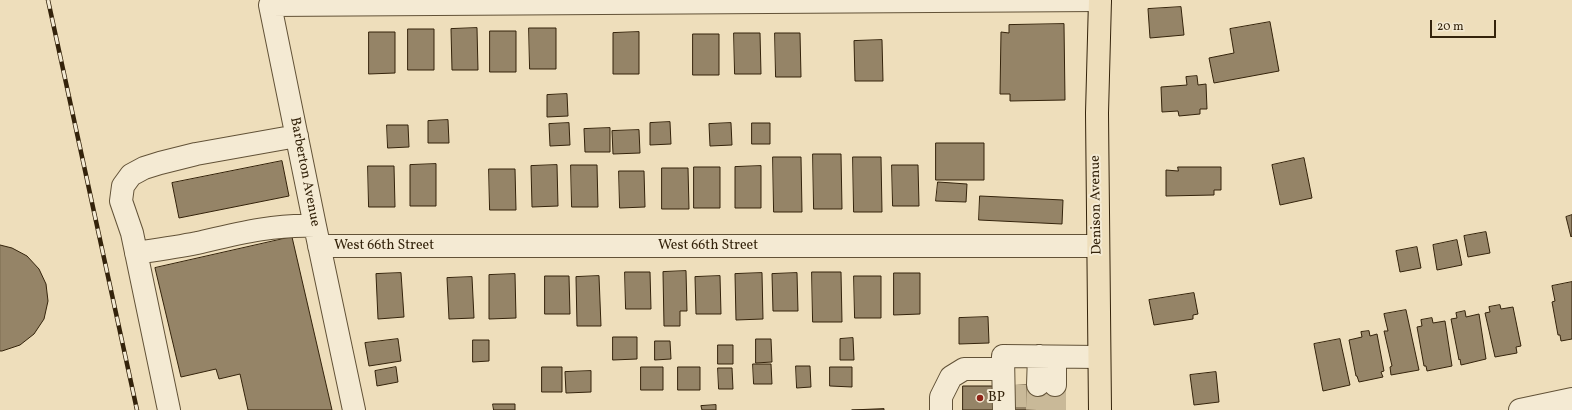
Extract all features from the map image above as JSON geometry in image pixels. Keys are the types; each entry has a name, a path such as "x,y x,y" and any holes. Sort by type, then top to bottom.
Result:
{"main road":[{"name":"Denison Avenue","path":"1100,0 1096,113 1100,410"}],"street":[{"path":"436,2 1100,0"},
{"name":"Barberton Avenue","path":"354,410 270,5 436,2"},
{"path":"169,410 132,233 121,201 123,186 131,175 144,168 196,154 297,136"},
{"name":"West 66th Street","path":"136,253 196,243 242,231 295,225 317,236 1098,246"},
{"path":"941,410 941,397 951,378 964,369 1011,370 1047,357 1099,357"},
{"path":"1046,385 1047,357"},
{"path":"1004,410 1011,370"},
{"path":"1520,410 1572,399"}],"building":[{"path":"1181,7 1184,35 1150,38 1148,9"},
{"path":"1270,22 1279,71 1214,83 1209,58 1234,53 1230,29"},
{"path":"1064,24 1065,100 1010,101 1010,94 1000,94 1001,32 1009,33 1009,25"},
{"path":"477,28 478,70 452,70 451,29"},
{"path":"529,28 556,28 556,69 530,69"},
{"path":"408,29 434,29 434,70 408,70"},
{"path":"490,31 516,31 516,72 490,72"},
{"path":"369,32 395,32 395,73 369,74"},
{"path":"639,32 639,74 613,74 613,33"},
{"path":"734,33 760,33 761,74 735,74"},
{"path":"775,33 800,33 801,77 776,77"},
{"path":"693,34 719,34 719,75 693,75"},
{"path":"882,40 883,81 855,81 854,41"},
{"path":"1197,76 1198,85 1206,84 1207,109 1200,109 1200,114 1179,116 1178,111 1162,112 1161,87 1187,85 1186,77"},
{"path":"567,94 568,116 547,117 547,95"},
{"path":"448,120 449,143 428,143 428,121"},
{"path":"670,122 671,144 650,145 650,123"},
{"path":"569,123 570,145 550,146 549,124"},
{"path":"731,123 732,145 710,146 709,124"},
{"path":"752,123 770,123 770,144 752,144"},
{"path":"387,125 408,125 409,147 388,148"},
{"path":"610,128 610,152 585,152 584,129"},
{"path":"639,130 640,153 613,154 612,131"},
{"path":"936,143 984,143 984,180 936,180"},
{"path":"813,154 841,154 842,209 814,209"},
{"path":"773,157 801,157 802,212 774,212"},
{"path":"853,157 881,157 882,212 854,212"},
{"path":"1304,158 1312,198 1280,205 1272,165"},
{"path":"282,161 289,196 179,218 172,183"},
{"path":"436,164 436,206 410,206 410,165"},
{"path":"557,165 558,206 532,207 531,166"},
{"path":"571,165 597,165 598,207 572,207"},
{"path":"892,165 918,165 919,206 893,206"},
{"path":"368,166 394,166 395,207 369,207"},
{"path":"761,166 761,208 735,208 735,167"},
{"path":"694,167 720,167 720,208 694,208"},
{"path":"1178,167 1221,167 1221,190 1214,190 1214,195 1166,196 1166,170 1178,171"},
{"path":"662,168 688,168 689,209 662,209"},
{"path":"489,169 515,169 516,210 490,210"},
{"path":"619,171 644,171 645,207 620,208"},
{"path":"938,182 967,184 966,202 936,201"},
{"path":"980,196 1063,200 1062,224 979,220"},
{"path":"1572,215 1572,236 1571,237 1566,217"},
{"path":"1486,232 1490,253 1468,257 1464,236"},
{"path":"292,237 332,410 248,410 240,374 219,379 216,369 181,377 155,268"},
{"path":"1457,240 1462,265 1437,270 1433,245"},
{"path":"0,245 12,248 27,256 39,269 46,284 48,301 44,319 34,334 20,345 2,351 0,351"},
{"path":"1417,247 1421,268 1400,272 1396,251"},
{"path":"686,271 687,311 680,311 680,326 664,326 663,272"},
{"path":"625,272 650,272 651,309 626,309"},
{"path":"812,272 841,272 842,322 813,322"},
{"path":"401,273 404,317 378,319 376,274"},
{"path":"762,273 763,319 736,320 735,274"},
{"path":"797,273 798,311 773,311 772,274"},
{"path":"894,273 920,273 920,314 894,315"},
{"path":"515,274 516,318 489,319 489,275"},
{"path":"545,276 569,276 570,314 545,314"},
{"path":"599,276 601,326 577,326 576,277"},
{"path":"720,276 721,314 696,314 695,277"},
{"path":"854,276 881,276 881,318 855,318"},
{"path":"472,277 474,318 449,319 447,278"},
{"path":"1572,282 1572,339 1561,341 1560,335 1558,335 1552,302 1555,301 1552,286"},
{"path":"1194,293 1198,314 1193,315 1193,319 1154,325 1149,300"},
{"path":"1500,305 1501,309 1513,307 1521,346 1516,347 1517,353 1495,357 1485,313 1490,312 1489,307"},
{"path":"1406,310 1419,370 1391,375 1390,367 1392,366 1384,331 1388,331 1384,314"},
{"path":"1465,311 1466,317 1479,314 1486,359 1461,365 1451,319 1457,318 1456,313"},
{"path":"988,317 989,343 959,344 959,318"},
{"path":"1432,318 1433,323 1445,321 1452,366 1427,371 1426,366 1424,366 1417,327 1422,326 1421,320"},
{"path":"1369,331 1370,336 1377,334 1384,371 1381,372 1383,377 1359,382 1356,376 1349,340 1362,337 1361,332"},
{"path":"613,337 637,337 637,359 613,360"},
{"path":"853,338 854,360 840,360 840,339"},
{"path":"398,339 401,361 369,366 365,343"},
{"path":"756,339 771,339 772,362 756,363"},
{"path":"1340,339 1350,385 1323,391 1314,344"},
{"path":"473,340 489,340 489,361 473,362"},
{"path":"655,341 670,341 671,359 655,360"},
{"path":"718,345 733,345 733,364 718,364"},
{"path":"753,364 771,364 772,384 754,384"},
{"path":"796,366 810,366 811,387 797,388"},
{"path":"396,367 398,382 377,386 375,371"},
{"path":"542,367 562,367 562,392 542,392"},
{"path":"641,367 663,367 663,390 641,390"},
{"path":"678,367 700,367 700,390 678,390"},
{"path":"830,367 852,367 852,387 830,386"},
{"path":"718,368 732,368 733,389 719,389"},
{"path":"591,371 591,392 566,393 565,372"},
{"path":"1216,372 1219,402 1194,405 1190,375"},
{"path":"1061,384 1062,410 1012,410 1011,386"},
{"name":"BP","path":"963,386 997,386 997,410 963,410"},
{"path":"493,404 515,404 515,410 494,410"},
{"path":"716,405 716,410 702,410 701,406"},
{"path":"884,409 884,410 852,410"}],"tunnel":[{"path":"1015,385 1015,410"},
{"path":"1037,410 1038,385"},
{"path":"1055,385 1055,410"}],"railway":[{"path":"48,0 137,410"}],"place":[{"name":"BP","path":"980,398"}]}
